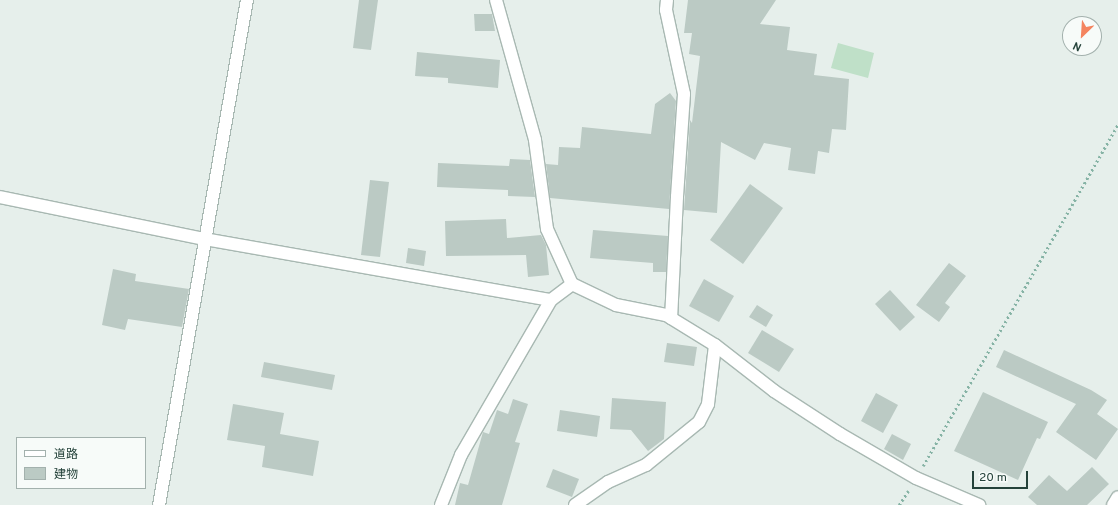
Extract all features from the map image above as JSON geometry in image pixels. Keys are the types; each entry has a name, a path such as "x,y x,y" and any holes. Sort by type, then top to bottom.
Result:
{"street":[{"path":"159,505 204,239 247,0"},
{"path":"496,0 535,140 547,229 572,284 616,305 666,315 715,345 774,391 840,434 916,478 979,505"},
{"path":"667,0 666,10 684,94 671,318"},
{"path":"0,197 204,239 551,300"},
{"path":"441,505 461,455 551,300 572,284"},
{"path":"575,505 608,482 646,464 699,422 708,404 715,345"},
{"path":"1113,505 1118,497"}],"path":[{"path":"916,478 1118,124"}],"green space":[{"path":"838,43 874,53 868,78 831,68"}],"building":[{"path":"359,0 378,0 371,50 353,48"},
{"path":"688,0 776,0 760,24 790,27 787,50 817,54 814,75 849,79 846,130 832,129 829,153 818,151 815,174 788,170 791,148 764,143 755,160 721,142 717,213 684,210 690,120 692,123 700,56 689,54 692,33 684,33"},
{"path":"474,14 492,14 495,31 475,31"},
{"path":"417,52 500,60 498,88 448,83 448,78 415,76"},
{"path":"670,93 676,101 669,209 550,198 546,164 558,165 559,147 580,148 582,127 651,134 655,104"},
{"path":"510,159 530,160 535,197 508,196 508,190 437,187 438,163 509,166"},
{"path":"370,180 389,182 380,257 361,255"},
{"path":"750,184 783,208 743,264 710,240"},
{"path":"506,219 507,238 541,235 546,245 549,275 528,277 526,255 446,256 445,221"},
{"path":"593,230 668,236 666,272 653,272 653,263 590,258"},
{"path":"408,248 426,251 424,266 406,263"},
{"path":"949,263 966,276 945,303 950,307 939,322 916,305"},
{"path":"113,269 136,274 135,281 189,289 182,327 128,319 125,330 102,325"},
{"path":"704,279 734,296 719,322 689,306"},
{"path":"890,290 915,317 900,331 875,304"},
{"path":"757,305 773,315 766,327 749,317"},
{"path":"762,330 794,349 779,372 748,353"},
{"path":"667,343 697,347 694,366 664,362"},
{"path":"1004,350 1091,390 1107,400 1097,414 1118,429 1096,460 1056,432 1076,404 996,367"},
{"path":"264,362 335,375 332,390 261,377"},
{"path":"983,392 1048,422 1040,439 1037,438 1018,480 954,451"},
{"path":"876,393 898,405 883,433 861,421"},
{"path":"612,398 666,402 664,439 648,451 631,430 610,429"},
{"path":"513,399 528,404 515,442 520,443 502,505 455,505 460,483 468,485 483,432 489,434 497,410 508,414"},
{"path":"233,404 284,413 280,434 319,441 313,476 262,467 265,446 227,440"},
{"path":"560,410 600,416 597,437 557,431"},
{"path":"892,434 911,444 903,460 884,449"},
{"path":"1092,467 1109,484 1087,505 1037,505 1028,497 1049,475 1067,491"},
{"path":"553,469 579,479 572,497 546,487"}]}
